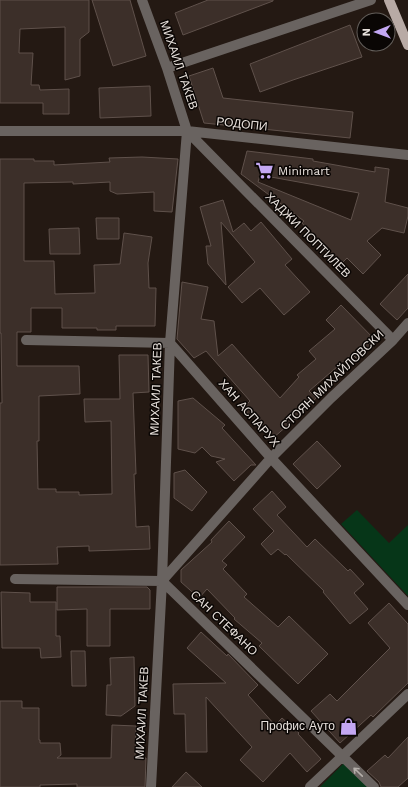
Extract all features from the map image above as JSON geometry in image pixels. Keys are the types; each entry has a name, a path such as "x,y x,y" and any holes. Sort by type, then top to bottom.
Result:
{"main road":[{"path":"390,0 408,45"}],"street":[{"name":"МИХАИЛ ТАКЕВ","path":"142,0 167,68 187,131 170,343 162,581 151,787"},
{"path":"167,68 371,0"},
{"name":"РОДОПИ","path":"0,131 187,131 408,155"},
{"name":"ХАДЖИ ПОПТИЛЕВ","path":"187,131 393,340"},
{"name":"СТОЯН МИХАЙЛОВСКИ","path":"162,581 271,458 331,398 393,340 408,323"},
{"path":"26,340 170,343"},
{"name":"ХАН АСПАРУХ","path":"170,343 271,458 408,605"},
{"path":"15,579 162,581"},
{"name":"САН СТЕФАНО","path":"162,581 374,787"},
{"path":"310,787 408,694"}],"green space":[{"path":"357,510 389,543 408,525 408,596 341,524"},
{"path":"344,763 368,787 320,787"}],"building":[{"path":"0,0 89,0 89,32 80,39 80,76 65,80 65,27 20,29 19,53 33,53 31,85 39,85 40,90 69,89 69,114 43,114 43,103 0,103"},
{"path":"92,0 130,0 146,56 113,66"},
{"path":"208,0 273,1 183,35 175,13"},
{"path":"350,25 356,41 356,52 360,52 362,57 260,92 250,64"},
{"path":"213,68 223,98 353,112 350,138 204,123 189,76"},
{"path":"150,86 151,116 100,118 99,88"},
{"path":"247,151 313,159 313,161 375,172 375,167 389,169 385,202 408,208 408,216 404,233 382,228 367,241 381,255 363,274 347,258 339,266 302,223 304,221 241,174","holes":["260,175 359,193 351,220 258,182"]},
{"path":"142,157 178,159 172,212 154,211 154,192 117,194 110,191 110,182 73,184 73,182 24,183 24,261 54,261 55,294 95,293 94,265 120,264 124,233 152,237 148,263 149,288 156,288 155,326 116,326 116,330 97,330 97,328 62,328 62,308 31,308 31,332 17,332 17,366 79,366 80,394 39,396 39,441 37,441 38,489 56,489 56,492 79,492 79,495 112,494 111,421 85,422 84,399 120,399 119,355 148,355 149,392 133,393 136,527 149,526 150,549 89,551 89,546 57,547 58,564 0,565 0,403 2,403 0,333 0,159 34,159 34,161 54,161 54,165 110,162 109,158"},
{"path":"223,200 233,232 244,223 251,231 261,222 292,259 285,265 310,292 284,315 260,288 242,303 228,287 255,262 221,222 226,285 208,264 206,246 211,246 200,207"},
{"path":"96,218 119,218 119,239 97,239"},
{"path":"79,228 80,254 50,254 49,229"},
{"path":"408,274 408,308 397,320 380,304"},
{"path":"182,282 208,287 201,319 214,321 218,356 232,344 280,398 299,377 297,375 316,359 309,351 335,329 326,320 341,305 377,342 357,359 352,354 309,391 316,398 296,420 295,419 273,438 254,416 252,418 243,408 250,401 206,351 194,358 177,339"},
{"path":"193,398 225,425 222,428 256,465 251,465 234,481 216,462 225,459 211,456 202,447 195,453 178,449 178,401"},
{"path":"317,441 341,466 317,489 293,464"},
{"path":"185,470 207,492 192,511 174,498 174,473"},
{"path":"272,491 286,507 277,515 307,547 315,539 348,571 350,569 364,584 354,593 368,609 350,624 323,592 324,591 286,554 285,555 278,549 271,555 261,544 274,531 253,509"},
{"path":"229,521 245,537 222,561 227,565 223,569 247,594 244,597 278,627 289,616 328,654 298,684 259,646 262,643 234,619 235,618 207,589 199,598 181,582 181,570 212,542 211,540"},
{"path":"57,587 147,587 150,590 150,609 110,609 110,646 87,646 87,609 57,610"},
{"path":"1,592 30,593 30,602 56,602 56,636 60,636 61,657 41,658 40,648 2,648"},
{"path":"389,603 408,624 408,683 373,717 371,715 340,743 311,711 330,694 337,701 390,648 368,623"},
{"path":"201,632 227,656 228,654 258,685 248,695 275,725 282,718 299,733 298,734 321,759 307,772 290,753 263,782 240,760 252,747 206,697 207,752 186,752 185,714 174,714 173,684 226,683 187,648"},
{"path":"71,651 85,651 86,686 72,686"},
{"path":"134,657 135,706 121,716 106,715 107,685 111,685 110,658"},
{"path":"0,701 22,701 22,708 39,708 40,743 60,743 61,755 57,758 111,758 112,725 136,726 135,758 146,758 145,787 77,787 77,784 40,785 40,787 0,787"},
{"path":"408,737 408,778 398,787 381,787 379,782 367,771 385,755 388,758"},
{"path":"186,772 202,787 172,787"}],"place":[{"name":"Minimart","path":"265,171"},
{"name":"Профис Ауто","path":"348,726"}]}
